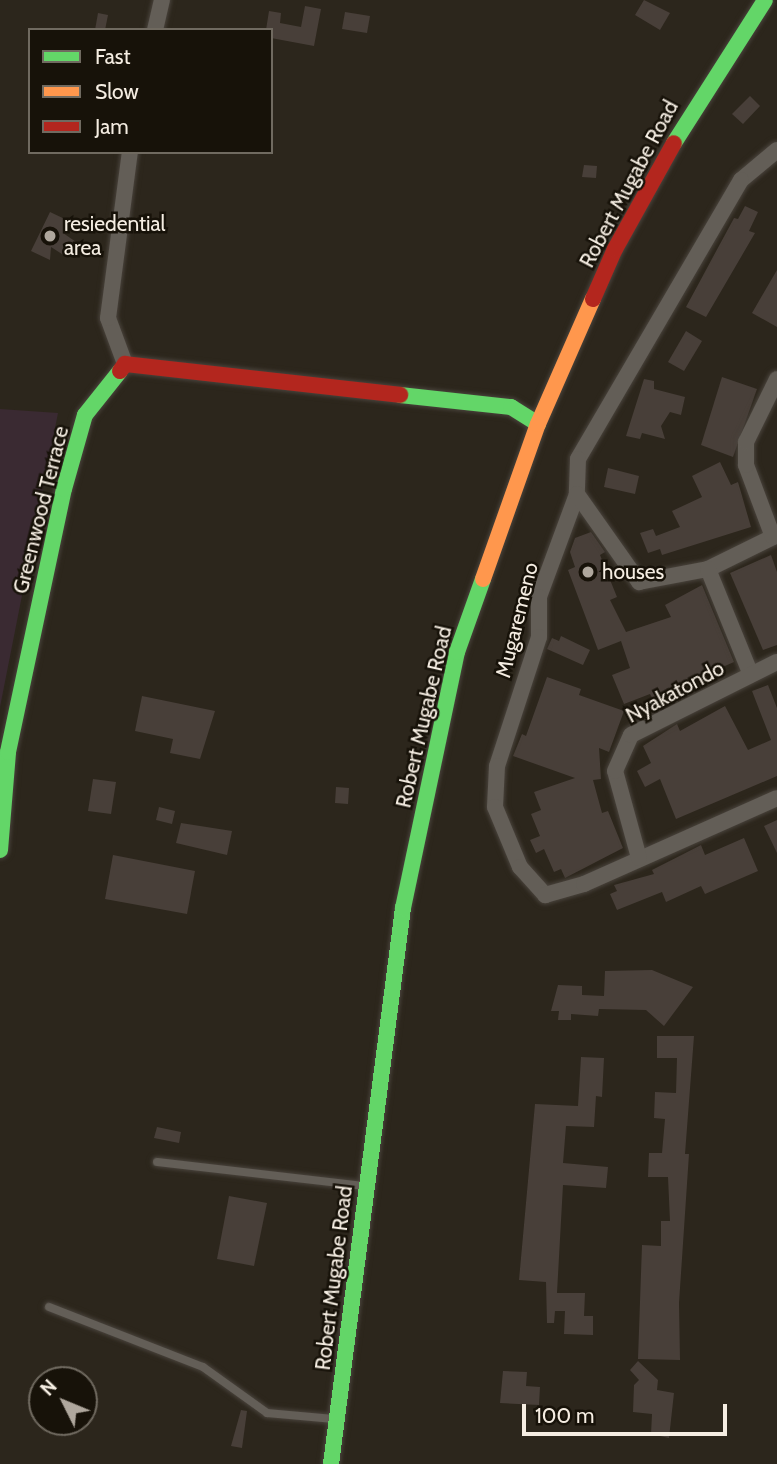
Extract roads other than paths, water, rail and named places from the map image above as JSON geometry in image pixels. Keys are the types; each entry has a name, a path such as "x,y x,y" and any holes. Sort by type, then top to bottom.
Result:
{"main road":[{"name":"Robert Mugabe Road","path":"331,1464 403,908 457,652 538,424 615,249 698,101 765,0"},
{"path":"125,364 511,407 538,424"},
{"name":"Greenwood Terrace","path":"0,850 8,752 64,489 85,415 125,364"}],"street":[{"path":"155,28 162,0"},
{"name":"Mugaremeno","path":"777,150 741,180 578,459 577,494 540,597 538,637 497,766 495,807 520,867 545,895 584,884 777,799"},
{"path":"125,364 108,318 130,154"},
{"path":"577,494 639,582 708,569 775,536 746,465 746,442 777,379"},
{"path":"708,569 751,675"},
{"name":"Nyakatondo","path":"639,858 615,771 631,735 777,662"}],"lane":[{"path":"157,1162 367,1186"},
{"path":"49,1307 203,1367 267,1413 337,1419"}],"place":[{"name":"resiedential area","path":"50,236"},
{"name":"houses","path":"588,572"}]}
